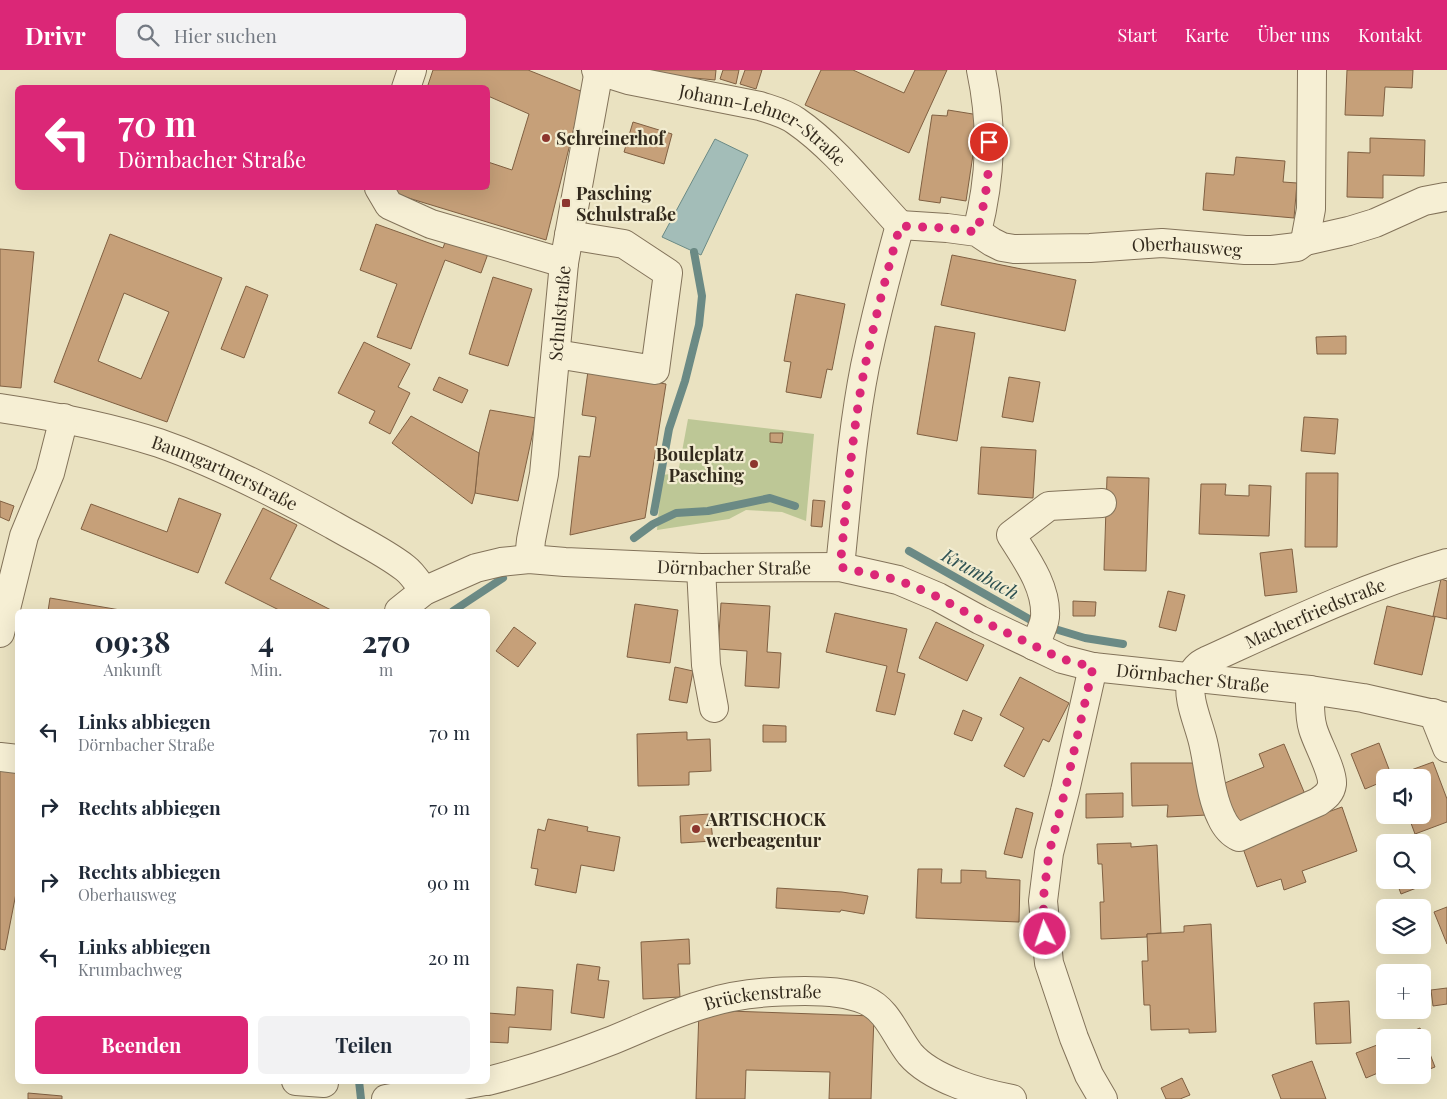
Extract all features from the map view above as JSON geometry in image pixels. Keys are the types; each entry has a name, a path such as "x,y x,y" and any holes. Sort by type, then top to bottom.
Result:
{"street":[{"path":"407,85 412,70"},
{"name":"Johann-Lehner-Straße","path":"598,70 628,80 760,106 794,120 827,147 900,226"},
{"name":"Schulstraße","path":"530,559 544,474 564,263 598,70"},
{"path":"977,232 985,199 990,161 989,123 981,70"},
{"path":"1305,241 1311,209 1312,70"},
{"path":"380,190 389,205 431,224 564,263"},
{"name":"Oberhausweg","path":"900,226 947,228 977,232 1002,247 1027,250 1162,243 1244,250 1272,250 1297,247 1305,241 1348,232 1424,201 1445,197"},
{"path":"840,567 854,432 865,367 879,302 900,226"},
{"path":"556,354 655,370 668,273 624,244 569,235"},
{"name":"Baumgartnerstraße","path":"0,408 64,418 112,430 159,444 245,479 300,507 393,560 409,572 424,591"},
{"path":"0,633 24,536 50,473 64,418"},
{"path":"1034,646 1043,626 1045,616 1041,591 1027,560 1011,535 1049,506 1102,503"},
{"name":"Dörnbacher Straße","path":"401,609 424,591 476,568 501,562 530,559 701,568 840,567 898,580 938,597 1062,659 1093,667 1310,690 1363,698 1440,715"},
{"name":"Macherfriedstraße","path":"1191,677 1197,667 1206,661 1329,605 1447,563"},
{"path":"701,568 706,666 714,708"},
{"path":"1093,667 1049,853 1043,901 1049,964 1095,1097"},
{"path":"1191,677 1193,709 1203,742 1214,797 1226,827 1234,835 1239,836 1318,802 1330,791 1332,783 1330,773 1311,721 1310,690"},
{"path":"1440,715 1447,748"},
{"path":"0,758 15,760"},
{"name":"Brückenstraße","path":"490,1080 565,1058 710,1002 764,993 828,991 865,1000 876,1006 885,1015 908,1052 918,1063 929,1070 990,1095 1012,1099"},
{"path":"308,1084 324,1088"},
{"name":"Brückenstraße","path":"386,1099 469,1084"}],"green space":[{"path":"688,419 814,434 806,521 782,512 746,510 729,519 657,530 662,475 678,473"}],"water":[{"path":"715,139 748,155 701,255 662,237"}],"building":[{"name":"Schreinerhof","path":"433,70 528,70 583,92 546,240 392,193 393,190 490,190 490,163 512,170 529,114 490,97 490,85 428,85"},
{"path":"653,70 716,70 715,80 653,74"},
{"path":"723,70 739,70 736,84 720,79"},
{"path":"745,70 762,70 756,89 740,84"},
{"path":"821,70 853,70 904,93 915,70 947,70 909,153 805,105"},
{"path":"1347,70 1413,70 1412,88 1385,87 1383,116 1345,115"},
{"path":"948,110 979,115 966,201 941,197 940,203 919,200 932,115 947,116"},
{"path":"633,122 672,134 664,164 624,152"},
{"path":"1370,138 1425,140 1424,176 1383,175 1383,198 1347,197 1348,152 1370,153"},
{"path":"1236,157 1285,161 1283,182 1297,183 1294,218 1203,210 1206,173 1234,175"},
{"path":"376,224 443,248 447,237 489,251 481,273 445,260 411,349 377,337 397,284 360,270"},
{"path":"110,234 222,278 167,422 54,382","holes":["124,293 169,312 141,379 98,361"]},
{"path":"0,249 34,252 21,388 0,386"},
{"path":"952,255 1076,280 1065,331 941,305"},
{"path":"493,277 532,289 508,366 469,354"},
{"path":"246,286 268,295 244,358 221,349"},
{"path":"796,294 845,304 832,370 827,369 821,398 786,392 791,362 784,361"},
{"path":"935,326 975,333 957,441 917,434"},
{"path":"1346,336 1346,354 1317,354 1316,337"},
{"path":"364,342 410,364 398,387 410,393 390,434 369,423 375,411 338,393"},
{"path":"588,371 666,384 645,518 570,535 579,456 590,457 596,417 582,415"},
{"path":"439,377 468,390 462,403 433,390"},
{"path":"1009,377 1040,382 1033,422 1002,417"},
{"path":"490,410 536,418 518,501 475,493 479,453"},
{"path":"411,416 479,453 472,504 392,443"},
{"path":"1304,417 1338,419 1335,454 1301,451"},
{"path":"770,433 783,433 782,443 770,442"},
{"path":"981,447 1036,450 1033,498 978,494"},
{"path":"1306,473 1338,473 1337,547 1305,547"},
{"path":"1107,477 1149,478 1146,571 1104,570"},
{"path":"1201,484 1226,484 1225,495 1249,496 1249,485 1271,486 1269,536 1199,534"},
{"path":"179,498 221,514 198,573 81,529 91,504 167,532"},
{"path":"813,500 825,501 822,527 811,526"},
{"path":"0,501 14,506 9,521 0,517"},
{"path":"263,508 297,525 270,579 329,609 277,609 225,583"},
{"path":"1292,549 1297,592 1265,596 1260,553"},
{"path":"1441,579 1447,581 1447,619 1433,616"},
{"path":"1168,591 1185,595 1176,631 1159,627"},
{"path":"50,598 114,609 48,609"},
{"path":"1073,601 1096,602 1095,616 1073,616"},
{"path":"721,603 770,606 767,652 781,653 779,688 745,686 747,651 718,649"},
{"path":"635,604 678,610 670,663 627,657"},
{"path":"1387,606 1435,617 1422,675 1374,664"},
{"path":"835,613 907,629 897,672 905,674 895,715 876,711 887,666 826,652"},
{"path":"936,622 984,645 967,681 919,658"},
{"path":"514,627 536,643 518,667 496,651"},
{"path":"675,667 693,671 687,703 669,700"},
{"path":"1020,677 1069,703 1049,742 1043,739 1024,777 1004,766 1024,728 1000,715"},
{"path":"963,710 982,718 972,741 954,734"},
{"path":"763,725 786,726 786,742 763,742"},
{"path":"687,732 687,740 710,739 711,771 689,772 689,785 638,786 637,734"},
{"path":"1379,743 1389,769 1376,769 1376,784 1365,789 1351,754"},
{"path":"1284,744 1307,799 1237,827 1220,785 1264,767 1259,754"},
{"path":"1433,762 1447,799 1447,822 1415,834 1411,824 1431,824 1431,769 1414,769"},
{"path":"1131,763 1193,763 1207,815 1167,817 1168,805 1132,806"},
{"path":"0,769 15,772 15,898 5,950 0,949"},
{"path":"1123,793 1123,817 1086,818 1086,794"},
{"path":"1342,807 1357,851 1302,871 1306,882 1284,890 1281,879 1257,887 1241,843"},
{"path":"1016,808 1033,813 1022,858 1004,854"},
{"name":"ARTISCHOCK werbeagentur","path":"710,814 713,841 681,843 680,816"},
{"path":"548,819 588,827 587,831 620,837 614,871 581,865 576,893 535,885 538,869 531,868 538,829 545,831"},
{"path":"1131,843 1131,847 1157,845 1161,933 1147,934 1147,937 1101,939 1100,902 1104,902 1102,864 1098,864 1097,844"},
{"path":"918,869 942,869 941,883 961,883 961,870 986,871 986,878 1020,880 1019,922 916,918"},
{"path":"777,888 842,892 868,896 864,914 841,910 840,912 776,908"},
{"path":"1399,889 1414,889 1401,894"},
{"path":"1447,907 1447,944 1434,912"},
{"path":"1211,924 1216,1032 1189,1033 1189,1029 1151,1030 1150,1005 1144,1005 1142,961 1148,961 1147,934 1184,932 1184,926"},
{"path":"689,939 690,964 678,964 680,997 643,999 641,942"},
{"path":"577,964 600,967 598,980 609,981 604,1018 571,1013"},
{"path":"517,987 553,990 551,1030 509,1027 508,1043 490,1042 490,1013 515,1015"},
{"path":"1447,988 1447,1004 1433,1006 1431,990"},
{"path":"1349,1001 1351,1043 1316,1044 1314,1003"},
{"path":"699,1010 874,1016 871,1099 829,1099 830,1072 746,1070 745,1099 696,1099"},
{"path":"1376,1045 1376,1074 1366,1078 1356,1053"},
{"path":"1431,1057 1435,1067 1431,1069"},
{"path":"1312,1061 1326,1099 1281,1099 1272,1075"},
{"path":"1182,1078 1190,1095 1180,1099 1166,1099 1161,1088"},
{"path":"28,1093 62,1096 62,1099 28,1099"}],"waterway":[{"path":"654,512 669,429 685,381 699,325 702,296 694,252"},
{"name":"Krumbach","path":"634,538 653,524 676,513 708,511 770,498 795,506"},
{"name":"Krumbach","path":"909,551 1036,623"},
{"name":"Krumbach","path":"456,609 503,578"},
{"name":"Krumbach","path":"1055,629 1085,638 1123,644"},
{"name":"Krumbach","path":"359,1084 361,1099"}],"place":[{"name":"Schreinerhof","path":"546,138"},
{"name":"Pasching Schulstraße","path":"566,203"},
{"name":"Bouleplatz Pasching","path":"754,464"},
{"name":"ARTISCHOCK werbeagentur","path":"696,829"}],"route":[{"path":"989,142 990,161 985,199 977,232 947,228 900,226 879,302 865,367 854,432 840,567 898,580 938,597 980,620 1062,659 1093,667 1049,853 1043,901 1045,934"}]}
